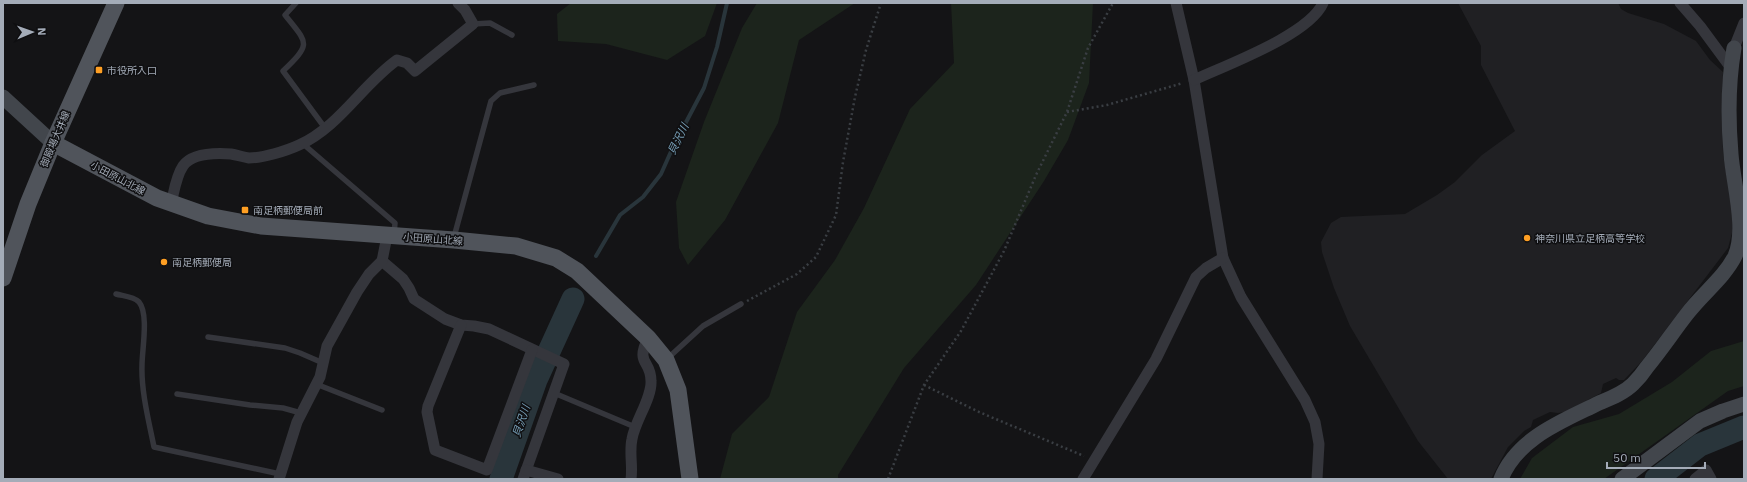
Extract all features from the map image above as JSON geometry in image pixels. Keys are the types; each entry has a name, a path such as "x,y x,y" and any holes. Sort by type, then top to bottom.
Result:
{"main road":[{"name":"御殿場大井線","path":"5,267 28,204 53,143 116,3"},
{"name":"小田原山北線","path":"53,143 170,204 208,216 261,226 516,246 556,258 577,271 648,338 666,360 678,390 690,479"}],"street":[{"path":"170,204 183,166 192,158 222,154 249,158 277,152 302,143 334,121 366,86 397,60 407,63 415,71 473,24 465,10 458,3"},
{"path":"1176,3 1194,80 1223,258 1241,297 1305,400 1315,422 1319,444 1317,479"},
{"path":"1194,80 1287,37 1303,26 1321,9 1323,3"},
{"path":"1680,3 1700,26 1731,68"},
{"path":"1501,479 1505,470 1519,452 1538,434 1618,395 1634,384 1664,346 1687,313 1719,278 1736,255 1741,235 1741,218 1731,154 1729,110 1731,68 1734,48 1744,23"},
{"path":"3,97 53,143"},
{"path":"279,476 301,413 320,377 327,346 357,292 369,274 382,261 391,236"},
{"path":"1083,479 1156,359 1196,277 1206,268 1223,258"},
{"path":"382,261 403,279 410,288 414,299 418,303 446,319 461,326 474,326 489,329 564,364 524,474 558,479"},
{"path":"461,326 428,406 427,412 435,450 487,470 532,350"},
{"path":"631,479 633,471 631,446 635,428 652,380 642,357 642,349 648,338"},
{"path":"1622,479 1700,421 1744,404"},
{"path":"1694,479 1706,470 1711,479"}],"lane":[{"path":"296,3 284,15 303,38 304,47 301,54 283,70 325,128"},
{"path":"473,24 490,23 512,35"},
{"path":"454,240 491,102 500,93 534,85"},
{"path":"302,143 395,223 391,236"},
{"path":"116,294 132,297 139,302 143,314 144,342 142,367 146,410 154,447 279,476"},
{"path":"666,360 703,326 741,304"},
{"path":"208,337 285,348 323,363"},
{"path":"316,384 382,410"},
{"path":"554,393 635,428"},
{"path":"177,394 250,405 284,408 301,413"}],"path":[{"path":"741,304 797,274 816,257 836,215 843,162 855,98 866,50 881,3"},
{"path":"888,479 924,385 961,331 1004,251 1036,174 1067,112 1088,48 1113,3"},
{"path":"1067,112 1107,105 1194,80"},
{"path":"924,385 979,412 1095,460"}],"shaded area":[{"path":"571,3 717,3 705,36 667,60 606,44 558,41 557,14"},
{"path":"757,3 855,3 799,40 778,123 725,220 688,265 679,248 676,202 704,122 742,28"},
{"path":"951,3 1093,3 1089,83 1068,140 1044,181 976,285 904,368 838,475 838,479 720,479 732,434 769,397 797,312 835,260 864,208 910,109 954,63"},
{"name":"神奈川県立足柄高等学校","path":"1458,3 1618,3 1621,9 1628,13 1664,24 1696,41 1710,60 1723,72 1723,154 1732,206 1732,233 1728,248 1642,361 1624,380 1619,380 1616,378 1603,384 1601,393 1565,412 1550,412 1533,420 1531,427 1524,431 1508,447 1491,479 1448,479 1418,441 1350,326 1334,288 1322,252 1321,242 1331,223 1341,217 1405,214 1437,195 1455,182 1482,155 1515,131 1481,65 1481,46"},
{"path":"1744,341 1744,386 1728,391 1604,479 1520,479 1532,458 1573,427 1619,414 1672,382 1711,351"}],"waterway":[{"name":"貝沢川","path":"596,256 620,215 643,197 661,174 673,147 704,88 717,47 727,3"},
{"name":"貝沢川","path":"501,479 536,380 573,299"},
{"path":"1656,479 1700,445 1744,427"}],"place":[{"name":"市役所入口","path":"99,70"},
{"name":"南足柄郵便局前","path":"245,210"},
{"name":"神奈川県立足柄高等学校","path":"1527,238"},
{"name":"南足柄郵便局","path":"164,262"}]}
